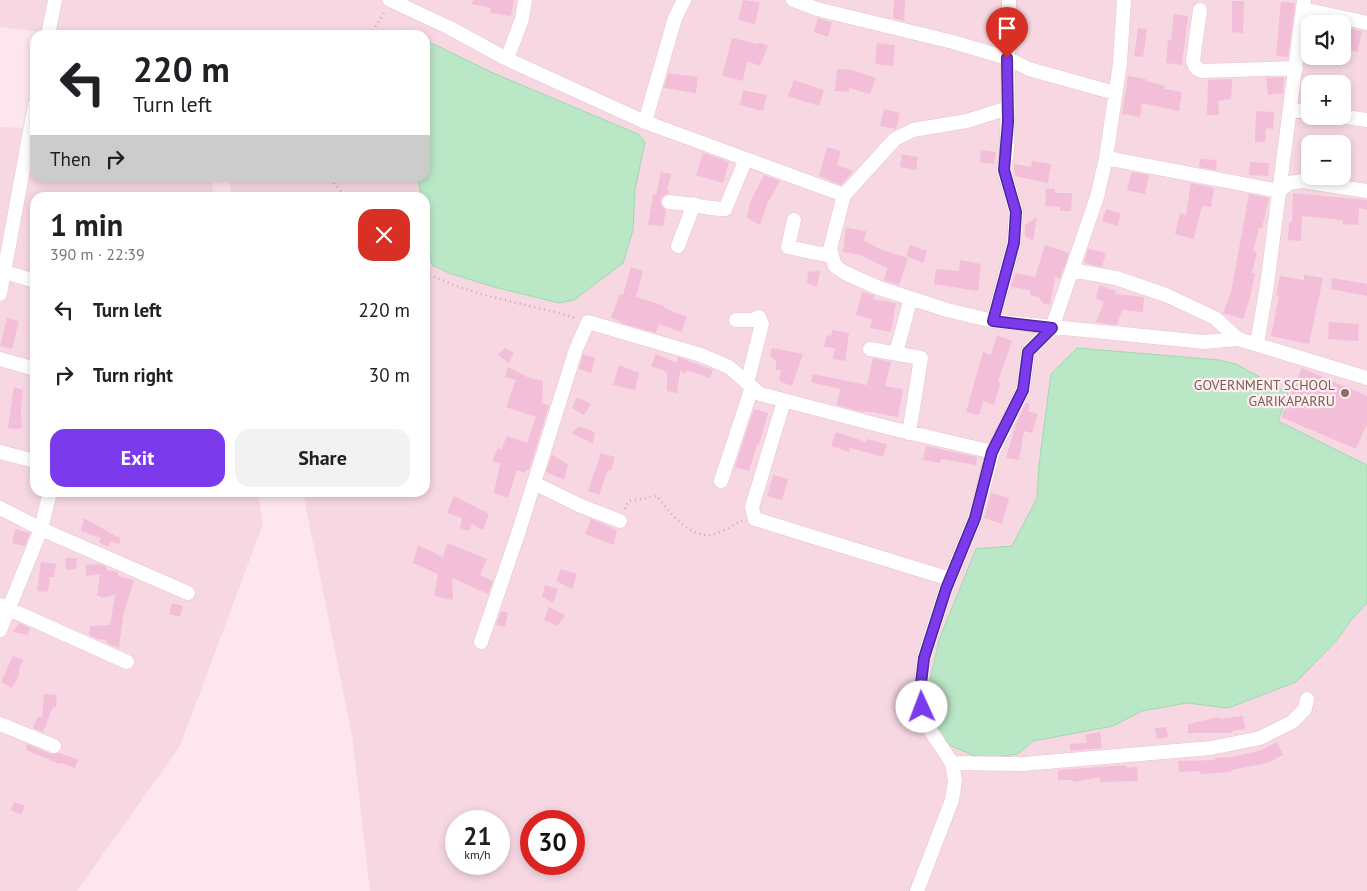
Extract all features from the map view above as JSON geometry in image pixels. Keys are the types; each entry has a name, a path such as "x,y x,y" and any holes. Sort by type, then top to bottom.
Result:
{"street":[{"path":"49,30 55,0"},
{"path":"391,0 507,59 645,122 844,195"},
{"path":"507,59 522,19 525,0"},
{"path":"645,122 675,18 684,0"},
{"path":"792,0 817,9 954,42 1007,58 1029,69 1115,94"},
{"path":"993,321 1014,243 1016,212 1004,170 1008,108 1009,0"},
{"path":"917,891 952,800 955,782 952,763 924,721 920,692 924,658 950,579 975,518 992,452 1023,390 1028,352 1052,328 1096,197 1106,158 1120,63 1124,0"},
{"path":"1257,344 1291,110 1303,4 1367,23"},
{"path":"1200,10 1193,61 1196,68 1202,71 1296,68"},
{"path":"1008,108 967,121 912,130 895,138 844,195 830,249 835,266 845,273 879,288 947,310 993,321 1204,342 1238,339 1367,378"},
{"path":"1291,110 1301,111"},
{"path":"1351,118 1367,120"},
{"path":"0,294 30,132"},
{"path":"1106,158 1279,191 1289,183 1302,181 1367,191"},
{"path":"669,202 694,204 712,209 725,209 746,159"},
{"path":"678,246 694,204"},
{"path":"794,220 788,247 831,256"},
{"path":"1072,270 1116,278 1166,295 1216,318 1238,339"},
{"path":"5,272 30,279"},
{"path":"896,353 911,298"},
{"path":"721,481 750,385 762,324 759,317 752,320 736,320"},
{"path":"481,642 576,350 588,322 701,355 730,367 760,394 992,452"},
{"path":"870,349 921,358 910,433"},
{"path":"0,358 30,367"},
{"path":"784,401 752,507 755,519 950,579"},
{"path":"0,452 30,461"},
{"path":"534,483 581,506 620,521"},
{"path":"0,630 5,607 41,529 49,497"},
{"path":"0,508 41,529 188,593"},
{"path":"5,607 128,662"},
{"path":"952,763 1022,764 1211,748 1260,738 1292,722 1305,709 1306,699"},
{"path":"0,724 54,746"}],"path":[{"path":"373,30 391,0"},
{"path":"334,182 342,192"},
{"path":"430,274 479,295 516,302 588,322"},
{"path":"620,521 629,501 657,496 666,508 693,531 710,535 753,514"}],"shaded area":[{"path":"0,0 1367,0 1367,891 370,891 352,735 304,497 430,497 430,192 231,192 230,182 430,182 430,30 30,30 0,27"},
{"path":"430,42 493,73 638,134 645,142 635,190 633,230 623,263 574,300 559,303 494,287 449,273 432,265 430,253 430,192 420,192 419,182 430,182"},
{"path":"0,127 30,128 30,182 212,182 213,192 30,192 30,497 259,497 263,524 180,746 77,891 0,891"},
{"path":"1077,348 1219,360 1236,364 1288,393 1278,421 1367,465 1367,603 1351,620 1337,640 1296,682 1228,708 1187,703 1142,711 1113,726 1033,741 1018,754 982,759 949,745 933,723 930,681 939,640 976,549 1012,546 1037,498 1039,465 1051,374"}],"building":[{"path":"473,0 514,0 511,16 490,13 491,8 472,4"},
{"path":"743,0 760,2 755,24 738,20"},
{"path":"894,0 905,0 904,21 893,18"},
{"path":"1232,1 1244,1 1243,33 1232,32"},
{"path":"1281,2 1295,3 1288,57 1276,56"},
{"path":"1174,14 1188,16 1182,65 1166,63 1168,40 1171,40"},
{"path":"818,18 832,22 828,37 814,32"},
{"path":"1138,28 1147,29 1143,57 1134,56"},
{"path":"1351,29 1362,31 1358,52 1351,50"},
{"path":"732,38 757,44 758,42 768,46 760,66 747,61 743,81 722,76"},
{"path":"877,43 895,45 893,66 875,64"},
{"path":"837,69 852,70 876,78 870,94 849,88 849,92 835,91"},
{"path":"668,73 698,77 696,93 664,88"},
{"path":"1128,76 1146,79 1146,81 1165,86 1164,89 1182,92 1179,111 1142,103 1140,117 1122,114"},
{"path":"1284,77 1283,93 1268,95 1266,78"},
{"path":"1232,79 1231,99 1218,101 1219,115 1207,115 1208,80"},
{"path":"794,80 824,90 819,106 788,96"},
{"path":"743,90 767,95 763,111 740,105"},
{"path":"884,109 900,113 896,129 880,126"},
{"path":"1256,111 1274,112 1273,129 1266,128 1265,142 1255,142"},
{"path":"827,147 841,151 837,165 853,171 841,185 819,176"},
{"path":"981,150 996,152 994,164 980,162"},
{"path":"703,153 729,162 723,183 696,175"},
{"path":"902,154 918,157 916,170 900,167"},
{"path":"1200,159 1217,160 1216,170 1199,167"},
{"path":"1032,161 1051,164 1048,183 1015,176 1014,164 1031,167"},
{"path":"1250,162 1269,163 1268,176 1249,175"},
{"path":"661,172 671,174 667,190 669,193 662,197 660,201 661,206 666,210 663,226 648,225 653,194 656,195"},
{"path":"1132,172 1149,175 1145,194 1127,190"},
{"path":"764,175 780,181 767,204 760,225 747,218 750,202"},
{"path":"1191,183 1214,188 1211,207 1202,206 1194,239 1175,234 1180,213 1186,215"},
{"path":"1046,189 1055,189 1055,193 1072,193 1071,211 1060,211 1060,207 1045,206"},
{"path":"1293,193 1367,200 1367,210 1359,208 1358,225 1343,224 1343,220 1302,216 1301,241 1288,240 1289,222 1292,222"},
{"path":"1249,194 1269,198 1262,228 1259,228 1253,251 1257,252 1252,273 1255,273 1243,319 1223,313 1231,292"},
{"path":"1106,209 1121,214 1117,226 1102,221"},
{"path":"1037,217 1033,241 1025,236 1025,225"},
{"path":"846,228 866,231 864,241 885,251 908,258 899,285 884,280 887,268 860,255 843,252"},
{"path":"910,245 927,251 923,263 906,256"},
{"path":"1045,245 1069,253 1060,279 1055,277 1050,305 1042,303 1039,297 1030,295 1030,290 1011,287 1015,273 1035,277"},
{"path":"1088,249 1106,253 1102,267 1084,263"},
{"path":"960,260 981,264 978,291 934,284 936,269 959,271"},
{"path":"631,267 643,271 636,297 665,306 664,308 687,317 681,332 659,324 656,333 624,324 611,317 620,294 623,295"},
{"path":"820,271 817,287 807,283 808,272"},
{"path":"1304,275 1323,278 1309,344 1271,336 1279,296 1276,295 1280,276 1304,280"},
{"path":"1332,278 1367,284 1367,296 1331,289"},
{"path":"1100,285 1116,291 1115,294 1144,297 1143,312 1122,310 1117,325 1096,322 1104,302 1095,298"},
{"path":"862,292 874,295 873,299 896,303 891,332 870,328 872,319 856,315"},
{"path":"7,318 19,321 12,349 0,346"},
{"path":"1329,322 1359,324 1358,341 1328,339"},
{"path":"832,330 849,333 845,361 833,359 835,348 824,347 827,335 831,336"},
{"path":"997,335 1012,341 998,381 1001,382 994,405 983,401 979,415 966,412 983,352 991,355"},
{"path":"505,348 514,353 509,363 498,355"},
{"path":"772,348 803,354 792,386 779,381 781,370 776,370 776,361 770,356"},
{"path":"583,354 595,358 591,373 579,369"},
{"path":"656,354 677,363 678,357 713,370 710,378 687,370 685,374 680,371 677,393 667,391 667,372 651,366"},
{"path":"873,358 891,362 885,386 903,389 898,417 863,412 837,405 840,389 811,382 813,374 867,385"},
{"path":"619,365 639,373 635,390 613,385"},
{"path":"508,367 529,378 543,381 542,403 549,405 529,470 526,470 525,473 517,470 508,498 494,493 500,464 492,461 498,448 501,450 507,436 527,443 536,417 506,407 516,380 505,377"},
{"path":"1302,368 1367,396 1367,424 1356,449 1281,417"},
{"path":"14,387 23,390 22,428 18,429 8,428"},
{"path":"577,397 591,404 584,415 572,408"},
{"path":"1026,403 1030,404 1028,411 1038,414 1032,433 1024,431 1019,460 1006,458 1016,424"},
{"path":"754,409 768,413 749,471 735,467"},
{"path":"578,426 595,432 593,444 572,433"},
{"path":"836,432 866,442 867,439 887,444 883,457 850,448 849,452 831,446"},
{"path":"926,446 977,457 976,465 941,459 940,463 923,460"},
{"path":"601,453 615,457 611,471 608,470 599,495 588,491"},
{"path":"552,455 568,464 564,480 546,472"},
{"path":"773,475 788,479 782,500 767,496"},
{"path":"991,493 1009,498 1002,524 984,518"},
{"path":"454,496 489,514 483,530 472,524 469,531 460,528 462,518 447,513"},
{"path":"84,518 121,539 119,544 111,541 108,547 99,542 101,538 81,531"},
{"path":"591,519 617,530 614,545 585,534"},
{"path":"15,529 30,533 25,546 12,543"},
{"path":"447,543 487,559 480,575 493,581 488,594 452,578 453,600 434,596 438,574 413,563 418,545 443,557"},
{"path":"65,558 77,558 76,569 66,570"},
{"path":"41,562 56,564 54,577 50,577 48,592 37,591"},
{"path":"98,564 105,566 107,570 118,572 118,576 134,580 123,616 119,648 106,643 107,640 97,639 89,635 90,626 110,625 115,595 101,598 101,596 97,596 100,574 86,576 86,565"},
{"path":"561,569 577,574 572,589 556,581"},
{"path":"545,585 558,589 553,603 542,597"},
{"path":"172,603 183,606 180,617 169,614"},
{"path":"549,607 565,615 557,626 544,620"},
{"path":"501,611 508,613 505,627 496,625"},
{"path":"19,623 30,628 28,635 13,632"},
{"path":"13,656 23,660 18,672 20,673 12,688 1,682"},
{"path":"44,694 57,695 56,707 53,707 43,732 33,728 38,716 42,718"},
{"path":"1243,716 1245,729 1232,731 1232,733 1188,733 1188,724 1219,717 1219,719"},
{"path":"1166,727 1168,737 1157,739 1155,728"},
{"path":"1100,732 1102,748 1070,751 1070,744 1087,743 1085,735"},
{"path":"1277,742 1283,755 1267,763 1231,770 1232,772 1200,774 1200,771 1179,772 1178,761 1215,760 1215,758 1233,757 1261,750"},
{"path":"27,744 51,754 60,753 78,760 75,768 26,750"},
{"path":"1126,765 1127,768 1137,767 1138,781 1100,782 1100,777 1073,782 1073,780 1058,780 1058,770"},
{"path":"14,802 25,806 21,815 11,810"}],"place":[{"name":"GOVERNMENT SCHOOL GARIKAPARRU","path":"1345,393"}],"route":[{"path":"922,707 920,692 924,658 946,589 975,518 992,452 1023,390 1028,352 1052,328 993,321 1014,243 1016,212 1004,170 1008,122 1007,58"}]}
